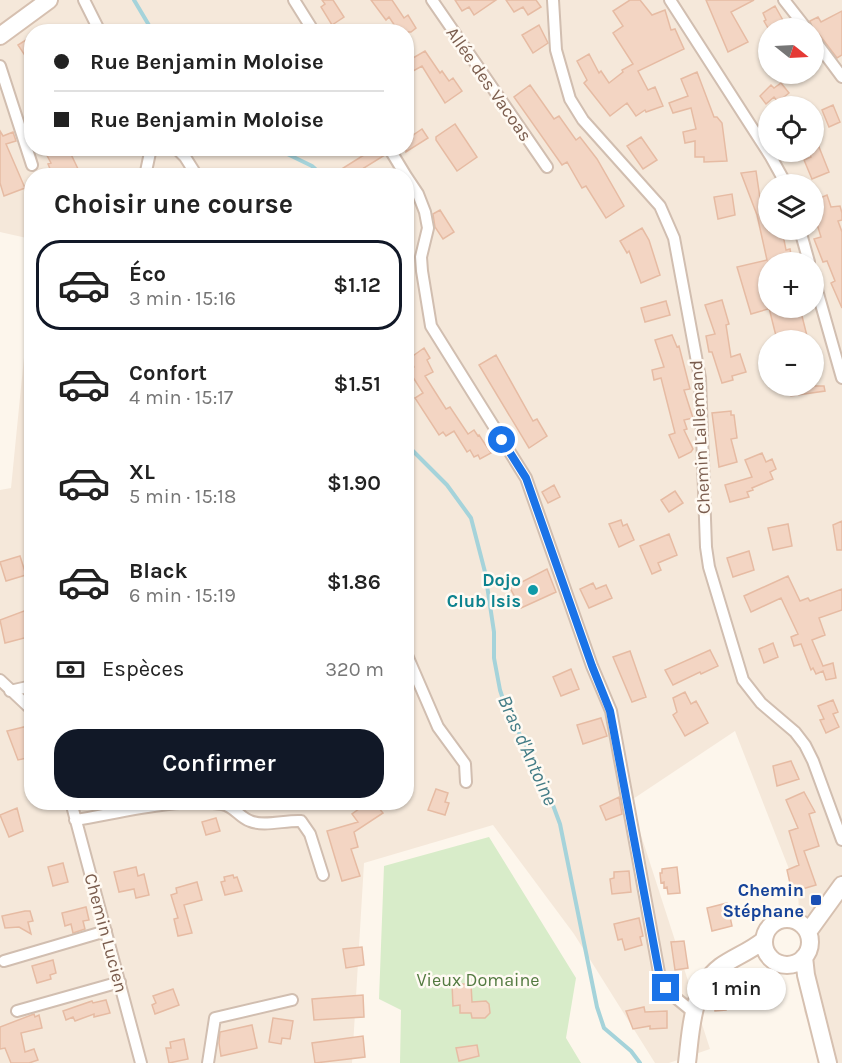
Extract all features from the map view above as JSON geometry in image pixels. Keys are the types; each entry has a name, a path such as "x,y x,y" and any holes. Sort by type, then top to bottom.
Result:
{"main road":[{"path":"0,36 50,0"},
{"path":"803,926 828,904 842,885"},
{"path":"790,919 803,926 810,945 798,960 775,961 766,946 770,926 790,919"},
{"path":"687,1063 693,1012 699,994 721,967 766,946"},
{"path":"798,960 806,975 828,1063"}],"street":[{"path":"84,0 96,24"},
{"path":"294,0 309,24"},
{"name":"Allée des Vacoas","path":"432,0 547,167"},
{"name":"Chemin Lallemand","path":"553,0 556,50 570,99 583,120 660,206 674,238 700,378 706,547 709,567 743,680 761,703 795,732 805,745 842,840"},
{"path":"670,0 780,174"},
{"path":"784,0 798,18"},
{"path":"824,53 842,77"},
{"path":"0,66 24,140"},
{"path":"29,156 32,165"},
{"path":"414,188 425,212 428,228 422,257 422,272 431,326 526,478 610,711 660,978 666,988 693,1012"},
{"path":"824,315 842,378"},
{"path":"414,672 438,727 465,764 465,782"},
{"path":"0,680 24,703"},
{"path":"10,692 24,688"},
{"name":"Chemin Lucien","path":"73,810 141,1063"},
{"path":"75,820 138,810"},
{"path":"235,810 249,821 301,821 310,834 323,874"},
{"path":"4,961 106,932"},
{"path":"17,1011 120,982"},
{"path":"208,1063 214,1020 217,1016 292,1000"}],"shaded area":[{"path":"0,0 842,0 842,1063 822,1063 804,1011 798,892 735,731 630,801 710,1049 669,1063 655,1063 574,934 493,825 364,863 352,1063 0,1063 0,490 11,488 24,357 24,810 414,810 414,168 24,168 24,237 0,232"}],"green space":[{"name":"Vieux Domaine","path":"489,837 576,978 566,1038 581,1063 400,1063 401,1010 379,999 384,866"}],"building":[{"path":"322,0 333,0 344,17 331,24 321,7 325,4"},
{"path":"371,0 392,0 404,18 408,15 414,24 394,24 389,17 386,20"},
{"path":"455,0 496,0 474,15 469,7 462,11"},
{"path":"506,0 536,0 541,7 528,15 523,7 514,12"},
{"path":"630,0 640,0 652,15 665,10 671,30 675,29 684,49 638,71 648,90 655,87 663,106 646,112 645,110 636,116 627,103 610,116 584,83 587,80 577,61 589,54 599,73 601,71 609,83 623,72 622,70 633,64 613,33 623,26 613,11"},
{"path":"706,0 754,0 731,12 748,42 728,52"},
{"path":"775,6 782,18 765,18 763,13"},
{"path":"842,11 842,55 837,58 824,41 824,20"},
{"path":"539,25 548,43 533,53 522,35"},
{"path":"24,41 24,54 18,45"},
{"path":"425,51 440,73 442,71 449,81 453,78 462,91 445,103 422,66 414,70 414,57"},
{"path":"697,72 714,117 722,123 727,161 704,162 704,157 695,157 695,141 685,143 683,132 696,129 691,108 673,113 669,103 688,96 681,79"},
{"path":"782,84 789,93 785,96 760,96 771,85 774,88"},
{"path":"530,85 554,119 559,116 576,140 580,137 597,159 624,206 606,218 586,186 582,188 567,162 562,165 514,97"},
{"path":"833,105 840,122 829,127 824,109"},
{"path":"455,124 477,157 457,171 436,140 436,137"},
{"path":"422,129 428,138 414,147 414,134"},
{"path":"0,131 3,136 13,132 16,141 6,144 24,188 4,196 0,183"},
{"path":"641,137 657,160 643,169 627,146"},
{"path":"47,156 72,156 78,168 50,168 48,164 51,163"},
{"path":"362,156 383,156 364,168 343,168"},
{"path":"824,160 829,172 810,174 805,162 824,162"},
{"path":"756,171 758,220 757,215 741,173"},
{"path":"732,194 735,215 718,219 714,197"},
{"path":"827,195 831,207 840,206 842,213 842,220 838,221 842,232 842,308 831,283 835,281 827,261 824,262 824,252 819,252 814,240 824,240 824,196"},
{"path":"440,210 454,232 443,239 435,227 433,214"},
{"path":"642,228 649,240 660,275 641,283 629,251 627,253 620,241"},
{"path":"763,240 784,240 786,250 790,249 791,252 765,252"},
{"path":"758,262 758,312 751,314 737,267"},
{"path":"722,300 729,324 726,325 731,357 740,354 746,372 732,376 733,380 722,383 712,352 709,352 706,336 715,334 705,305"},
{"path":"666,301 670,315 645,322 641,308"},
{"path":"772,318 802,318 806,330 774,330"},
{"path":"672,335 677,347 679,346 690,389 684,390 693,418 684,420 687,429 684,430 693,449 679,458 669,435 675,433 661,378 654,380 652,370 664,367 655,340"},
{"path":"424,348 430,358 427,360 433,372 425,376 446,409 450,407 468,434 474,430 491,453 480,459 478,455 474,457 470,450 467,452 454,431 446,436 443,432 439,435 415,398 423,393 414,379 414,355"},
{"path":"496,355 533,421 537,419 547,436 529,448 479,365"},
{"path":"731,411 731,415 734,415 737,438 731,439 737,462 719,467 712,413"},
{"path":"762,453 766,462 772,459 776,469 770,472 773,479 752,488 753,490 747,492 749,497 730,502 725,485 752,477 745,460"},
{"path":"554,485 560,497 548,503 542,492"},
{"path":"675,491 683,503 669,512 661,500"},
{"path":"621,520 623,526 627,524 634,540 619,547 609,524"},
{"path":"842,521 842,550 837,550 833,525"},
{"path":"788,524 792,546 773,550 768,528"},
{"path":"669,534 677,555 658,563 661,570 652,574 640,546"},
{"path":"749,551 754,570 733,577 727,558"},
{"path":"20,556 24,576 6,581 0,562"},
{"name":"Dojo Club Isis","path":"547,569 556,592 521,608 510,588"},
{"path":"788,576 800,601 808,598 810,601 842,589 842,610 819,618 825,635 812,640 823,666 833,663 836,678 826,680 823,671 816,674 813,668 811,670 801,644 794,646 791,637 798,634 781,598 751,612 744,596"},
{"path":"593,583 596,589 606,585 612,598 589,608 580,589"},
{"path":"24,611 24,638 5,643 0,620"},
{"path":"773,643 778,657 764,663 759,649"},
{"path":"710,650 718,666 673,685 665,670"},
{"path":"630,651 646,697 632,702 613,657"},
{"path":"571,669 579,689 561,696 553,677"},
{"path":"685,692 691,704 696,701 708,723 685,736 673,715 677,712 673,698"},
{"path":"833,700 838,712 833,714 839,727 826,733 820,720 824,719 818,706"},
{"path":"601,718 607,736 583,744 577,725"},
{"path":"24,727 24,759 18,760 7,731"},
{"path":"791,761 799,779 777,786 773,766"},
{"path":"436,789 448,793 445,802 449,803 445,815 428,810"},
{"path":"804,792 815,812 809,814 819,846 804,851 816,885 792,892 787,870 799,865 789,831 798,828 786,800"},
{"path":"619,797 622,814 606,820 600,806"},
{"path":"17,808 23,831 9,837 0,815"},
{"path":"358,810 381,810 383,813 354,832 358,847 351,849 360,876 342,881 327,831 358,822 352,814"},
{"path":"216,818 220,831 206,835 202,822"},
{"path":"63,863 68,882 53,886 48,867"},
{"path":"136,867 138,876 144,874 149,895 136,898 134,889 119,892 114,872"},
{"path":"677,867 680,893 668,894 667,887 664,888 664,882 661,883 660,873 662,869"},
{"path":"629,871 631,892 612,894 610,879 614,878 614,872"},
{"path":"233,875 234,878 237,877 242,891 225,895 221,882 225,881 224,877"},
{"path":"197,882 202,900 184,905 192,933 178,936 174,919 178,918 171,895 177,893 176,888"},
{"path":"727,903 732,926 712,931 707,908"},
{"path":"86,907 89,920 83,921 85,929 73,933 71,924 65,926 62,913"},
{"path":"30,911 33,921 28,922 31,934 19,927 5,928 2,916"},
{"path":"639,918 643,936 640,937 642,945 625,950 622,939 618,940 614,924"},
{"path":"684,941 688,968 675,970 671,942"},
{"path":"362,947 364,965 346,968 343,949"},
{"path":"53,960 56,973 50,975 51,979 37,983 32,966"},
{"path":"452,984 471,984 472,1002 486,1001 489,1004 490,1013 485,1018 472,1018 471,1013 460,1013 460,1005 453,1006"},
{"path":"718,984 722,984 726,1010 715,1011 713,991"},
{"path":"173,989 179,1005 155,1014 152,1005 156,1003 153,996"},
{"path":"363,995 364,1017 314,1020 312,999"},
{"path":"106,1000 110,1013 94,1017 94,1014 75,1021 73,1017 66,1020 63,1011 92,1001 93,1003"},
{"path":"644,1007 645,1012 667,1011 667,1028 650,1029 650,1026 633,1029 626,1011"},
{"path":"34,1014 35,1017 39,1015 42,1028 21,1033 25,1052 34,1049 38,1060 29,1063 11,1063 5,1048 0,1049 0,1027"},
{"path":"273,1018 293,1021 290,1039 282,1038 281,1044 269,1042"},
{"path":"252,1025 257,1048 221,1056 220,1032"},
{"path":"363,1036 365,1057 315,1063 312,1043"},
{"path":"184,1039 188,1059 169,1063 166,1048 171,1048 170,1042"},
{"path":"477,1045 479,1056 459,1061 456,1048"}],"waterway":[{"name":"Bras d'Antoine","path":"134,0 148,24"},
{"name":"Bras d'Antoine","path":"291,156 314,168"},
{"name":"Bras d'Antoine","path":"414,452 447,485 471,518 485,572 494,632 494,658 500,690 507,711 541,773 560,824 597,1007 604,1028 631,1051 640,1063"}],"place":[{"name":"Dojo Club Isis","path":"533,590"},
{"name":"Chemin Stéphane","path":"816,900"}],"route":[{"path":"502,440 526,478 592,666 606,696 660,978 666,988"}]}
